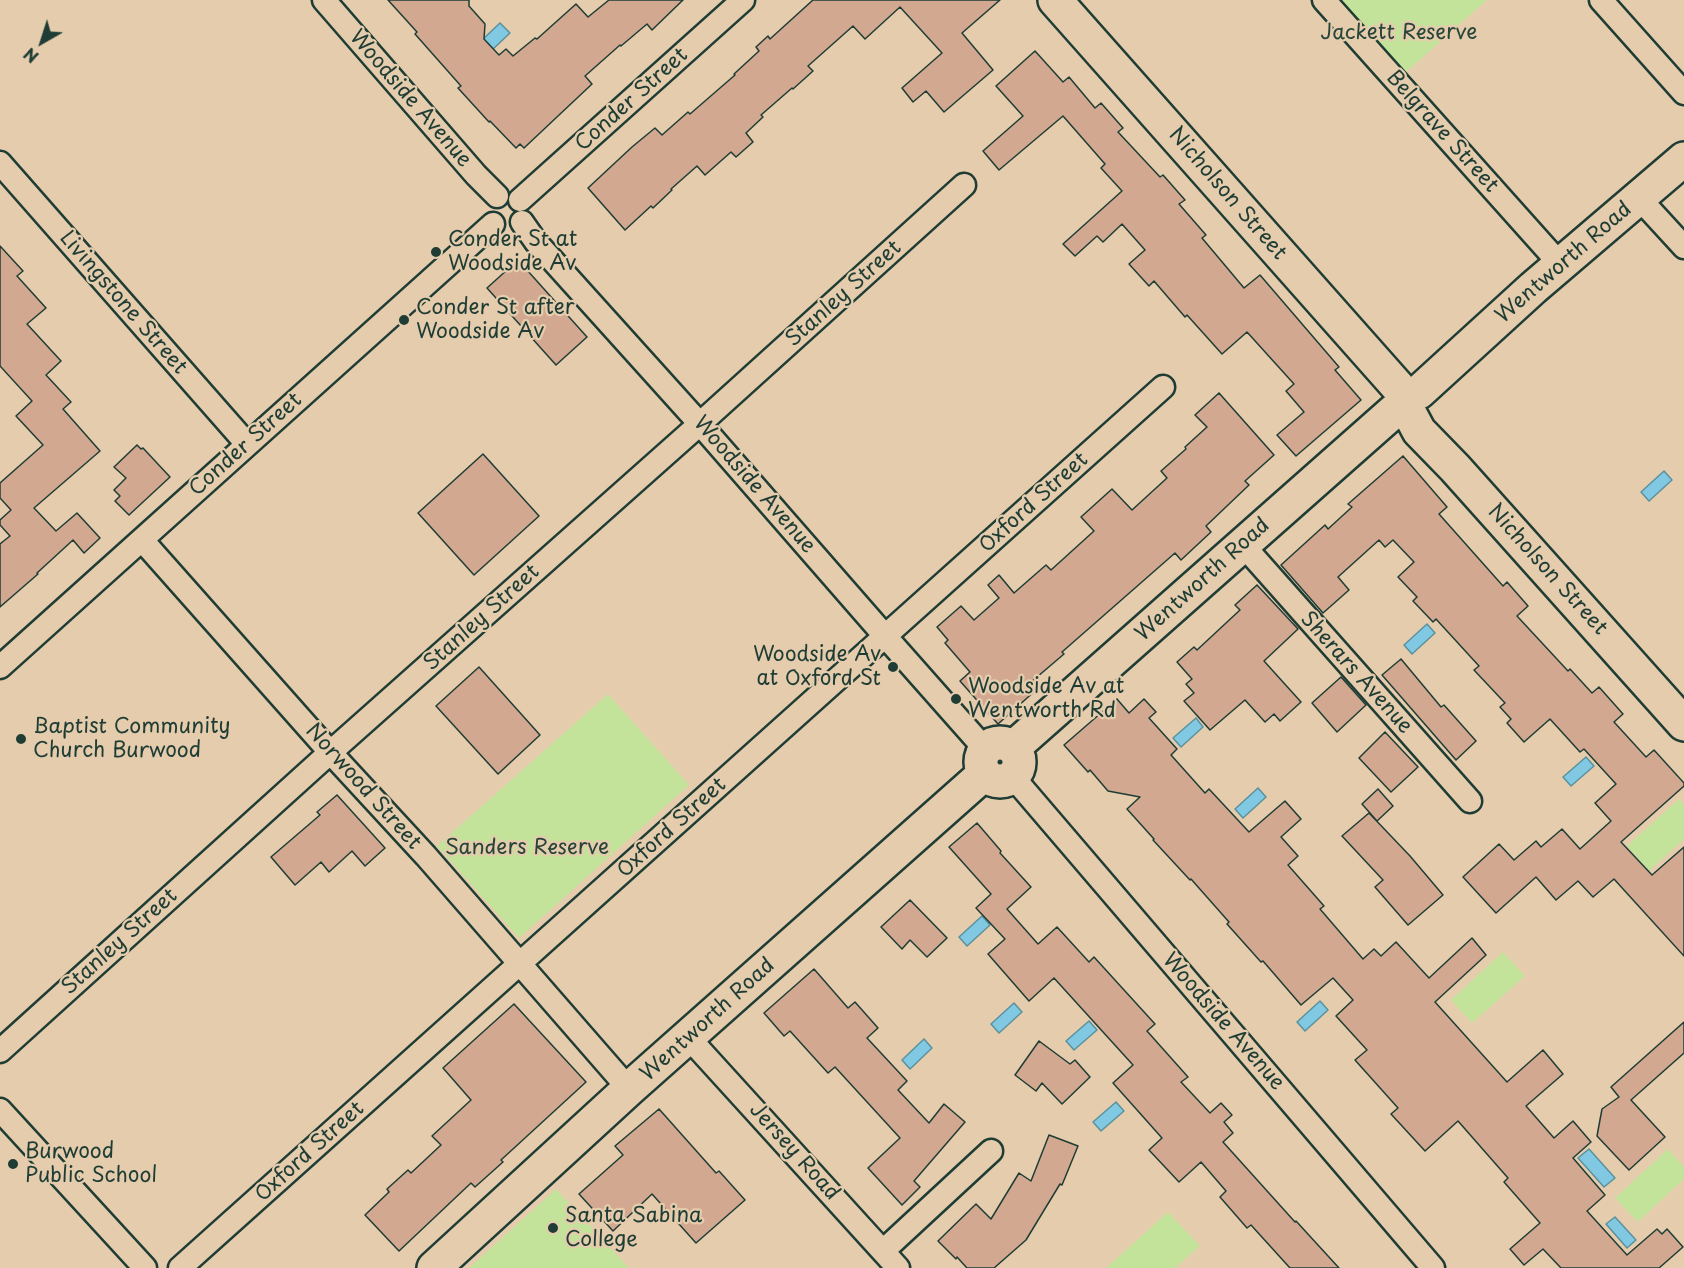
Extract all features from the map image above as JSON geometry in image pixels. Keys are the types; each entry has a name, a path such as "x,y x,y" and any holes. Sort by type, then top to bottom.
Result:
{"street":[{"name":"Woodside Avenue","path":"324,0 476,175 497,196"},
{"name":"Conder Street","path":"521,211 743,0"},
{"name":"Nicholson Street","path":"1055,0 1405,401 1419,431 1463,476 1684,724"},
{"name":"Belgrave Street","path":"1324,0 1560,264"},
{"path":"1601,0 1684,93"},
{"name":"Wentworth Road","path":"434,1268 629,1089 1560,264 1684,159"},
{"name":"Livingstone Street","path":"0,163 247,444"},
{"name":"Stanley Street","path":"0,1051 330,752 700,424 964,185"},
{"path":"509,194 521,211 516,227 500,228 493,224 488,209 497,196 509,194"},
{"path":"1639,198 1684,247"},
{"name":"Woodside Avenue","path":"521,211 536,242 700,424 977,740 999,762 1433,1268"},
{"name":"Conder Street","path":"0,667 493,224"},
{"name":"Oxford Street","path":"180,1268 1164,387"},
{"name":"Norwood Street","path":"142,540 330,752 426,856 629,1089"},
{"name":"Sherars Avenue","path":"1243,545 1470,801"},
{"name":"Jersey Road","path":"688,1037 891,1260"},
{"path":"0,1110 144,1268"},
{"path":"891,1260 991,1150"}],"green space":[{"name":"Jackett Reserve","path":"1324,0 1487,0 1396,81"},
{"name":"Sanders Reserve","path":"608,694 689,785 519,938 437,846"},
{"path":"1679,799 1684,805 1684,839 1649,871 1627,846"},
{"path":"1503,952 1525,976 1472,1023 1451,1000"},
{"path":"1668,1149 1684,1167 1684,1179 1638,1222 1615,1198"},
{"name":"Santa Sabina College","path":"556,1189 629,1268 469,1268"},
{"path":"1168,1212 1200,1246 1175,1268 1106,1268"}],"water":[{"path":"500,23 510,33 492,50 482,40"},
{"path":"1664,471 1672,480 1649,501 1641,492"},
{"path":"1427,624 1435,633 1412,654 1404,645"},
{"path":"1196,718 1203,727 1181,747 1173,738"},
{"path":"1586,757 1594,766 1571,786 1563,777"},
{"path":"1258,788 1266,797 1243,818 1235,809"},
{"path":"982,916 990,925 967,946 959,937"},
{"path":"1320,1001 1328,1010 1305,1031 1297,1022"},
{"path":"1014,1003 1022,1012 999,1033 991,1024"},
{"path":"1089,1021 1097,1030 1074,1050 1066,1041"},
{"path":"924,1039 932,1048 910,1069 902,1060"},
{"path":"1116,1102 1124,1111 1101,1131 1093,1122"},
{"path":"1589,1149 1615,1178 1604,1187 1578,1158"},
{"path":"1615,1217 1636,1240 1627,1248 1606,1224"}],"building":[{"path":"388,0 469,0 469,6 485,24 484,39 499,55 506,49 513,56 535,38 537,39 576,4 588,17 609,0 683,0 652,30 647,24 585,76 592,84 524,148 520,144 516,148 458,88 461,86"},
{"path":"813,0 1000,0 962,33 993,70 944,112 926,91 913,102 902,88 942,53 900,7 865,39 853,26 808,66 813,71 761,115 763,117 746,133 753,142 736,157 731,152 705,175 697,166 653,208 651,206 625,230 588,188 655,128 662,135 688,112 690,114 759,51 756,47 768,36 770,39"},
{"path":"1035,51 1063,82 1069,77 1095,108 1101,103 1123,128 1118,132 1160,177 1163,175 1185,200 1179,204 1206,235 1202,238 1244,288 1260,275 1339,367 1335,370 1361,400 1296,456 1277,435 1304,412 1286,391 1294,384 1247,332 1222,354 1187,315 1185,317 1154,281 1149,286 1129,264 1145,250 1122,224 1103,242 1097,236 1075,256 1063,244 1122,191 1101,168 1105,164 1063,116 999,170 983,151 1023,116 996,86"},
{"path":"0,246 23,271 17,276 46,308 27,324 61,361 46,375 71,402 63,409 100,451 34,508 56,531 77,513 100,538 84,553 73,540 0,607 0,544 10,536 0,525 0,520 11,510 0,498 0,483 43,445 16,416 32,401 0,366"},
{"path":"518,260 587,337 556,365 487,288"},
{"path":"1219,393 1274,455 1245,481 1249,485 1206,526 1211,532 1181,560 1175,553 1062,652 1064,654 1030,683 1036,690 998,724 960,681 970,672 945,643 948,640 937,627 961,606 974,620 999,598 988,585 999,575 1014,593 1046,565 1051,570 1094,531 1081,517 1112,489 1132,510 1167,478 1161,471 1207,427 1195,415"},
{"path":"137,445 143,448 170,477 129,515 115,501 120,496 114,490 126,478 114,467"},
{"path":"483,454 539,516 474,575 418,513"},
{"path":"1403,456 1447,507 1439,514 1503,586 1507,582 1528,606 1517,616 1568,671 1570,669 1592,693 1599,687 1623,714 1614,722 1646,757 1654,750 1684,783 1684,786 1621,842 1652,875 1684,847 1684,956 1614,879 1593,897 1578,881 1556,900 1536,877 1496,913 1463,877 1499,844 1514,860 1536,841 1541,847 1562,829 1580,849 1611,821 1595,803 1616,784 1584,749 1580,752 1550,719 1524,742 1507,723 1511,719 1500,707 1505,703 1474,670 1479,666 1436,619 1433,622 1413,601 1417,597 1398,577 1414,562 1393,540 1385,547 1379,540 1338,577 1349,590 1323,613 1281,565 1325,525 1328,529 1352,507 1348,504"},
{"path":"1257,585 1298,629 1264,661 1301,702 1280,721 1274,714 1265,722 1245,700 1210,730 1184,701 1194,693 1186,684 1192,679 1177,662 1194,647 1197,650 1240,610 1235,605"},
{"path":"1401,659 1441,707 1444,705 1476,741 1456,760 1382,675"},
{"path":"479,667 540,735 498,774 436,706"},
{"path":"1341,677 1366,705 1337,732 1312,703"},
{"path":"1117,699 1129,713 1144,699 1156,712 1149,718 1177,749 1171,755 1205,793 1209,789 1249,832 1285,801 1301,819 1281,837 1298,856 1288,865 1324,906 1320,909 1363,959 1374,949 1381,956 1396,942 1429,978 1472,938 1486,955 1435,1002 1507,1082 1543,1050 1563,1074 1526,1106 1554,1138 1573,1121 1591,1142 1573,1158 1605,1195 1587,1211 1627,1255 1657,1229 1662,1234 1667,1229 1683,1247 1659,1268 1561,1268 1543,1249 1524,1265 1510,1249 1540,1223 1504,1182 1508,1178 1458,1121 1425,1151 1391,1114 1398,1108 1355,1060 1367,1050 1336,1016 1353,1000 1333,978 1301,1005 1127,809 1140,797 1108,791 1064,745"},
{"path":"1385,732 1418,767 1391,792 1359,758"},
{"path":"1378,789 1393,806 1377,821 1362,804"},
{"path":"337,795 385,848 365,866 352,851 329,872 321,862 295,885 271,857 320,815 317,812"},
{"path":"1369,813 1443,895 1408,925 1375,887 1383,880 1342,836"},
{"path":"977,823 1031,887 1007,909 1038,944 1057,927 1089,962 1094,957 1155,1024 1147,1031 1188,1077 1181,1082 1210,1113 1221,1103 1232,1115 1224,1122 1233,1133 1223,1142 1339,1268 1290,1268 1251,1225 1247,1228 1220,1197 1226,1191 1201,1162 1179,1182 1149,1150 1162,1138 1113,1083 1133,1065 1054,978 1029,1001 988,954 1005,939 976,908 991,894 949,847"},
{"path":"910,900 947,938 927,957 910,940 902,949 881,927"},
{"path":"814,969 848,1008 855,1002 878,1028 867,1038 907,1081 898,1090 929,1123 944,1104 965,1122 914,1181 920,1187 902,1205 868,1168 900,1138 835,1067 828,1073 790,1031 784,1036 764,1013"},
{"path":"514,1004 586,1082 501,1160 503,1162 475,1187 471,1183 399,1251 365,1215 389,1192 387,1189 408,1170 411,1173 441,1145 432,1136 471,1100 443,1068"},
{"path":"1684,1022 1684,1053 1631,1100 1665,1137 1629,1170 1597,1136 1602,1109 1619,1097 1611,1087"},
{"path":"1039,1041 1070,1064 1075,1060 1090,1077 1062,1104 1042,1083 1036,1091 1015,1075"},
{"path":"659,1109 716,1173 719,1171 745,1200 696,1243 652,1194 613,1231 579,1194 623,1155 615,1146"},
{"path":"1049,1135 1078,1146 1062,1185 1060,1184 1026,1240 994,1268 967,1268 938,1241 976,1204 991,1219 1019,1173 1031,1181"}],"place":[{"name":"Conder St at Woodside Av","path":"436,252"},
{"name":"Conder St after Woodside Av","path":"404,320"},
{"name":"Woodside Av at Oxford St","path":"893,667"},
{"name":"Woodside Av at Wentworth Rd","path":"956,699"},
{"name":"Baptist Community Church Burwood","path":"21,739"},
{"name":"Burwood Public School","path":"13,1164"},
{"name":"Santa Sabina College","path":"553,1228"}]}
